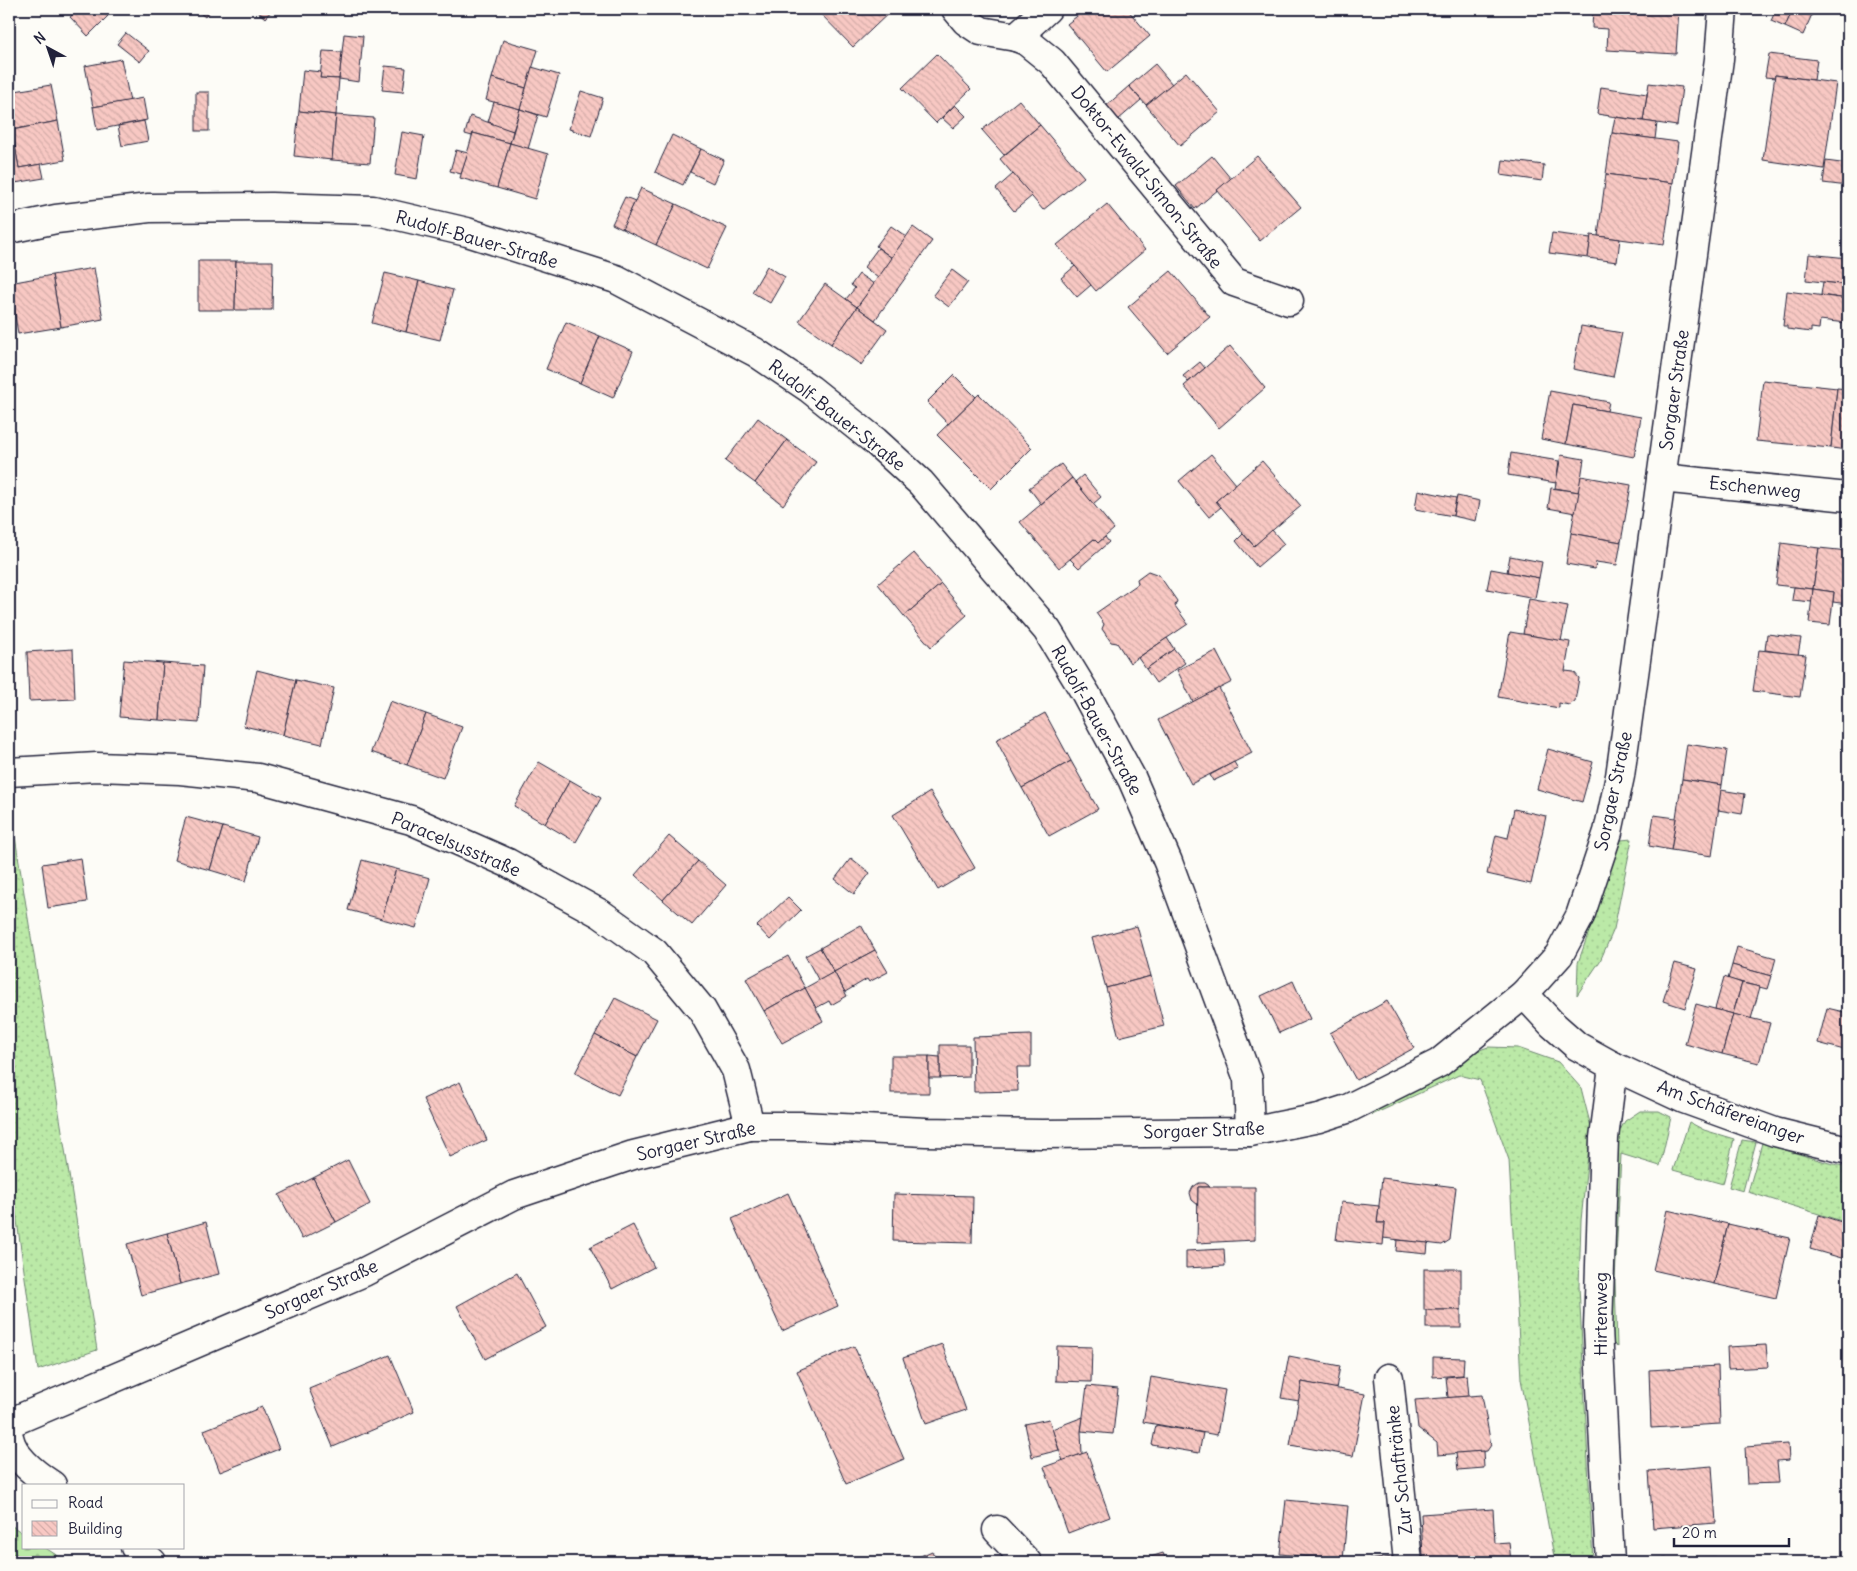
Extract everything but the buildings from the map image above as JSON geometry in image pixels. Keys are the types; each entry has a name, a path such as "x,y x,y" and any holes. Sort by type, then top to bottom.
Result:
{"street":[{"name":"Doktor-Ewald-Simon-Straße","path":"956,9 966,21 981,31 1016,37 1026,41 1052,62 1234,282 1288,301"},
{"path":"1016,37 1047,9"},
{"name":"Sorgaer Straße","path":"9,1423 364,1272 514,1195 633,1155 750,1126 1042,1134 1250,1132 1319,1118 1347,1109 1438,1063 1524,994 1559,955 1580,916 1608,832 1620,776 1719,59 1723,9"},
{"name":"Rudolf-Bauer-Straße","path":"9,229 56,219 149,208 271,207 373,210 467,232 616,279 755,352 810,389 875,441 921,483 1047,630 1086,694 1132,779 1168,862 1248,1079 1250,1132"},
{"name":"Eschenweg","path":"1661,478 1848,497"},
{"name":"Paracelsusstraße","path":"9,772 97,767 180,770 258,778 411,820 508,863 601,914 654,952 702,1010 736,1070 750,1126"},
{"name":"Am Schäfereianger","path":"1524,994 1552,1024 1577,1046 1613,1066 1684,1099 1775,1132 1848,1150"},
{"name":"Hirtenweg","path":"1610,1562 1598,1329 1604,1138 1613,1066"},
{"name":"Zur Schaftränke","path":"1389,1378 1408,1562"},
{"path":"9,1437 11,1448 39,1477 50,1484"},
{"path":"997,1530 1027,1562"},
{"path":"136,1548 152,1562"}],"green space":[{"path":"9,799 97,1350 38,1370 9,1164"},
{"path":"1632,839 1614,929 1600,961 1577,995 1578,963 1621,840"},
{"path":"1488,1047 1518,1048 1558,1062 1581,1088 1591,1127 1581,1220 1579,1286 1593,1562 1555,1562 1521,1379 1509,1160 1480,1080 1459,1075 1372,1115 1377,1109 1469,1054"},
{"path":"1640,1111 1659,1111 1671,1117 1660,1166 1621,1154 1615,1281 1617,1347 1613,1343 1611,1285 1619,1132 1625,1121"},
{"path":"1689,1122 1704,1130 1734,1139 1723,1184 1673,1170"},
{"path":"1742,1140 1756,1142 1743,1191 1729,1187"},
{"path":"1762,1143 1848,1167 1848,1223 1748,1192"},
{"path":"9,1524 22,1533 22,1548 46,1548 67,1562 9,1562"}]}
